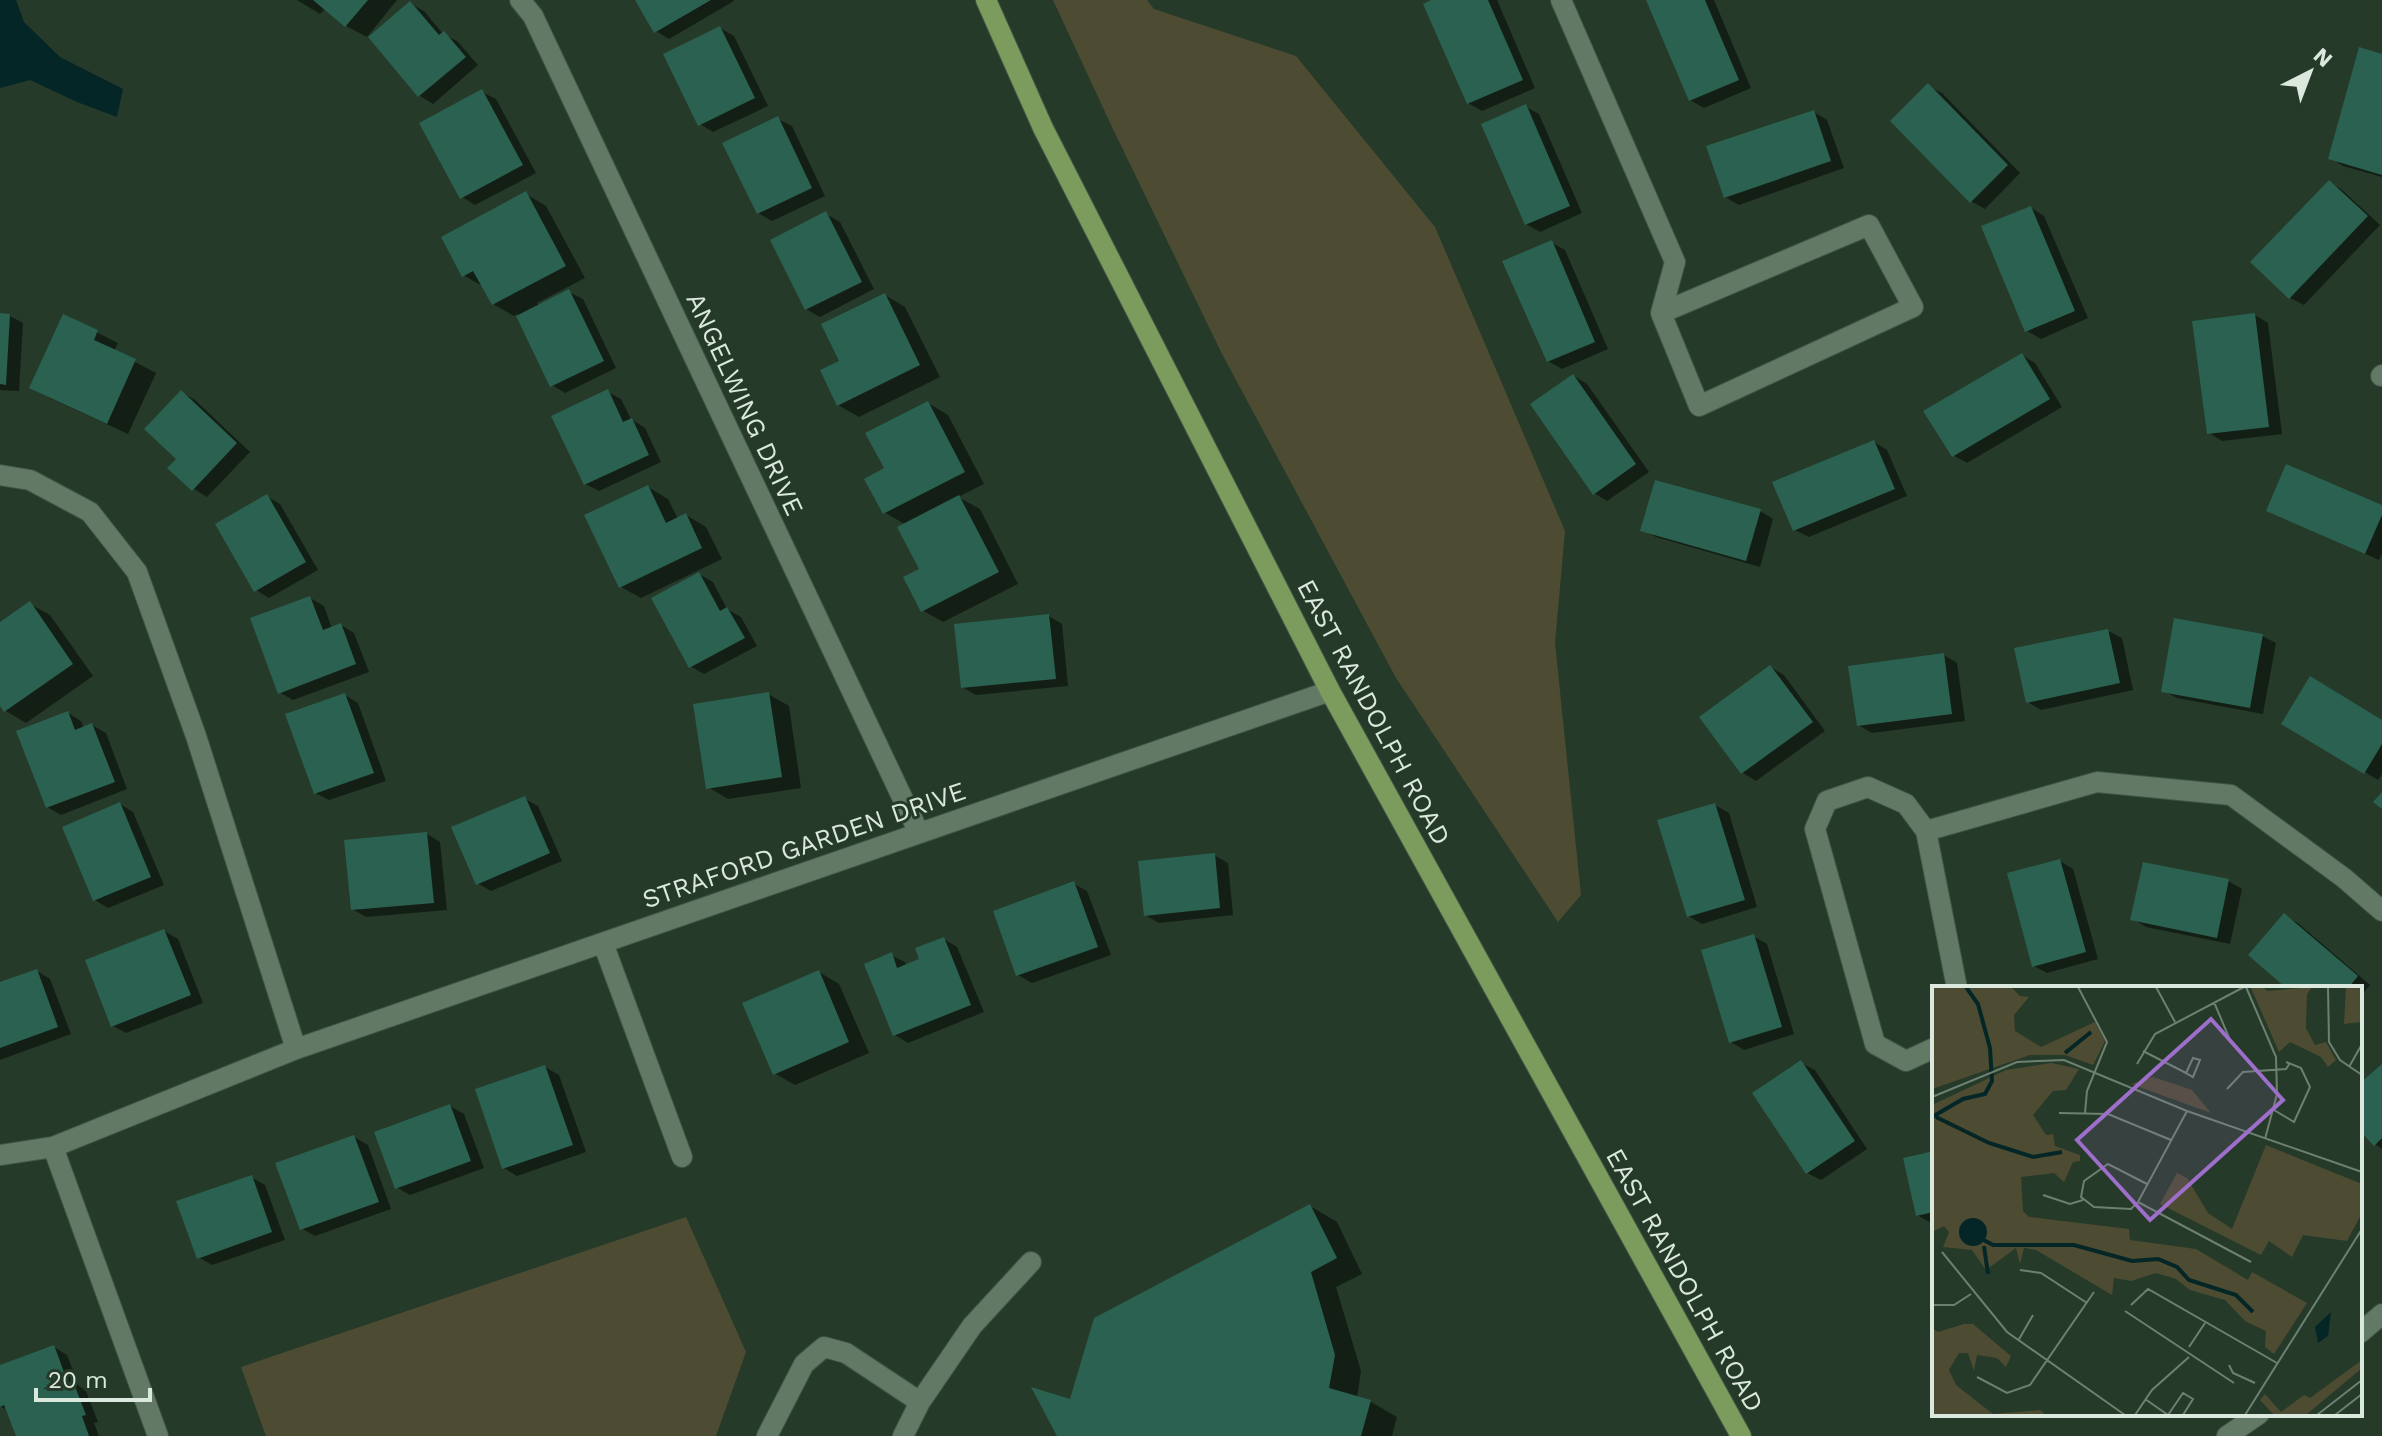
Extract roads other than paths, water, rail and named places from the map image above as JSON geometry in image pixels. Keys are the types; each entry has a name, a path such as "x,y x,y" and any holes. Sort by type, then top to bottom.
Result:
{"main road":[{"name":"EAST RANDOLPH ROAD","path":"986,0 1043,128 1330,691 1741,1436"}],"street":[{"name":"ANGELWING DRIVE","path":"520,0 533,16 919,833"},
{"path":"1561,0 1675,262 1661,313 1699,406 1913,307 1869,225 1661,313"},
{"path":"0,475 30,480 90,512 137,572 196,736 296,1049"},
{"name":"STRAFORD GARDEN DRIVE","path":"0,1155 53,1147 296,1049 1330,691"},
{"path":"1926,831 2097,782 2231,795 2344,878 2382,911"},
{"path":"1932,1049 1906,1061 1875,1044 1815,829 1827,801 1868,787 1906,804 1926,831 1957,986"},
{"path":"603,943 682,1157"},
{"path":"53,1147 158,1436"},
{"path":"903,1436 920,1402 972,1326 1031,1262"},
{"path":"2362,1331 2382,1314"},
{"path":"767,1436 804,1364 824,1347 846,1353 920,1402"},
{"path":"2227,1436 2256,1416"}],"water":[{"path":"0,0 16,0 24,22 60,57 123,89 117,117 30,80 0,88"}]}
